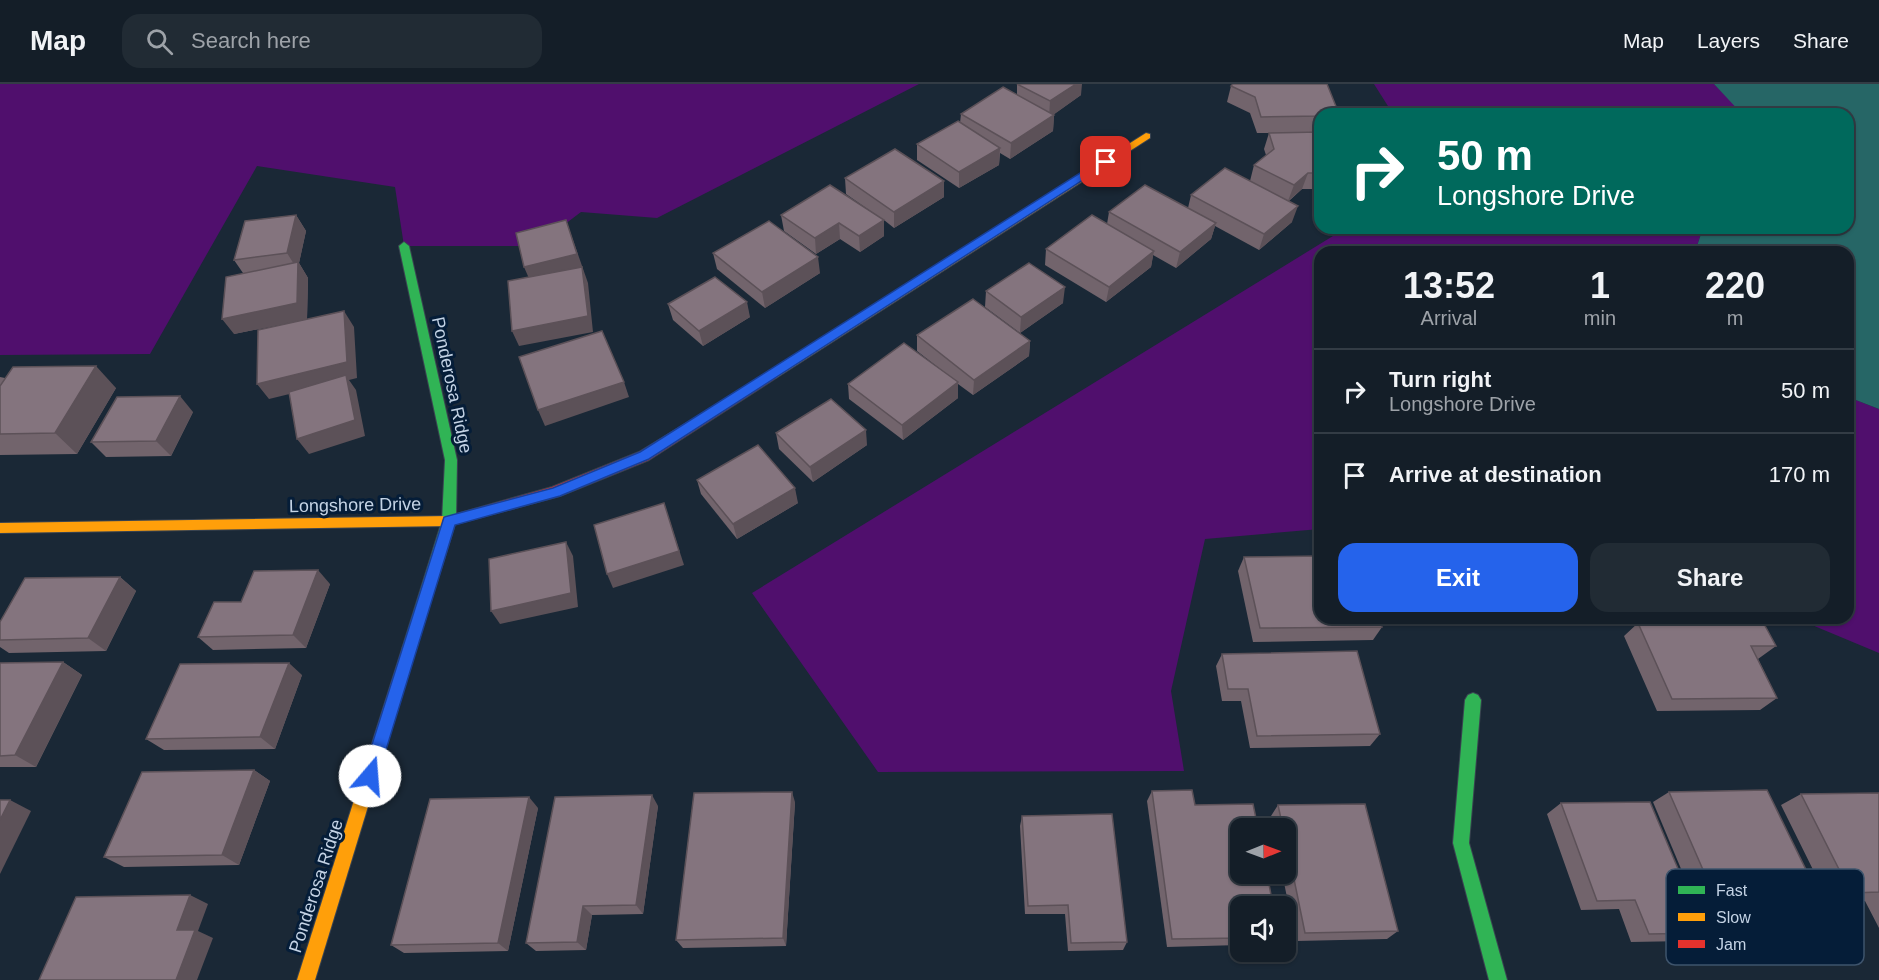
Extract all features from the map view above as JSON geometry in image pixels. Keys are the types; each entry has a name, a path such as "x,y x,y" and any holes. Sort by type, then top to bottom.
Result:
{"street":[{"name":"Longshore Drive","path":"1,529 449,521 555,492 644,456 1146,136"},
{"name":"Ponderosa Ridge","path":"306,980 449,521 451,460 404,246"},
{"path":"1473,700 1461,843 1498,980"}],"shaded area":[{"path":"0,84 919,84 657,218 581,212 536,246 404,246 395,187 257,166 150,354 0,355"},
{"path":"1374,84 1714,84 1738,108 1389,108"},
{"path":"1714,84 1879,84 1879,409 1854,399 1854,246 1697,246 1701,234 1854,234 1854,108 1736,108"},
{"path":"1336,234 1701,234 1697,246 1317,246"},
{"path":"1314,248 1314,530 1205,539 1171,691 1184,771 878,772 752,593"},
{"path":"1854,399 1879,409 1879,653 1810,624 1854,624"}],"building":[{"path":"1017,84 1076,84 1050,101"},
{"path":"1233,84 1327,84 1337,108 1314,108 1314,116 1261,117 1255,97 1231,86"},
{"path":"1003,87 1054,115 1011,143 961,114"},
{"path":"958,121 1000,148 959,172 917,144"},
{"path":"1314,132 1314,173 1308,173 1294,185 1254,165 1274,149 1269,133"},
{"path":"895,149 944,181 894,212 845,178"},
{"path":"1225,168 1298,206 1264,234 1191,195"},
{"path":"830,185 884,220 859,236 839,223 815,238 781,215"},
{"path":"1145,185 1216,223 1180,252 1109,212"},
{"path":"296,215 287,253 234,260 245,221"},
{"path":"1092,215 1154,251 1109,287 1046,249"},
{"path":"566,220 577,254 524,267 516,233"},
{"path":"769,221 818,257 762,292 713,253"},
{"path":"298,262 297,303 222,319 226,277"},
{"path":"1029,263 1065,287 1021,317 986,291"},
{"path":"582,267 588,316 512,331 508,281"},
{"path":"715,277 747,302 699,331 668,304"},
{"path":"973,299 1030,341 974,380 917,335"},
{"path":"344,311 347,362 257,384 258,330"},
{"path":"602,331 624,382 538,410 519,357"},
{"path":"904,343 958,382 902,425 848,384"},
{"path":"96,366 55,433 0,434 0,386 13,367"},
{"path":"346,375 355,420 297,439 289,392"},
{"path":"180,396 156,441 91,442 117,397"},
{"path":"831,399 866,430 810,467 776,433"},
{"path":"758,445 795,488 733,524 697,480"},
{"path":"664,503 679,551 607,574 594,525"},
{"path":"566,542 571,593 491,611 489,559"},
{"path":"1314,556 1314,624 1381,624 1382,627 1260,628 1244,557"},
{"path":"318,570 293,635 198,637 214,602 241,602 254,571"},
{"path":"120,577 88,638 0,640 0,622 25,578"},
{"path":"1638,624 1764,624 1776,646 1751,646 1777,698 1672,699"},
{"path":"1357,651 1380,734 1257,736 1248,689 1228,689 1222,654"},
{"path":"63,662 15,755 0,756 0,663"},
{"path":"289,663 260,737 146,739 180,664"},
{"path":"254,770 222,855 104,857 142,772"},
{"path":"1192,790 1195,805 1253,804 1256,818 1230,818 1230,884 1269,884 1271,896 1230,896 1230,938 1172,939 1152,791"},
{"path":"1767,790 1806,869 1703,869 1669,792"},
{"path":"792,792 783,938 676,940 694,793"},
{"path":"1879,793 1879,892 1864,893 1864,869 1839,869 1801,794"},
{"path":"652,795 636,905 583,906 577,942 526,943 555,797"},
{"path":"529,797 498,943 391,945 430,799"},
{"path":"0,800 10,800 0,820"},
{"path":"1650,802 1678,869 1666,869 1666,934 1649,934 1635,900 1597,901 1561,803"},
{"path":"1365,804 1398,931 1305,933 1295,884 1296,818 1281,818 1278,805"},
{"path":"1112,814 1127,942 1071,943 1068,905 1028,906 1022,816"},
{"path":"190,895 177,930 195,930 176,980 39,980 76,897"}],"traffic: fast":[{"path":"404,246 451,460 449,521 409,649"},
{"path":"1473,700 1461,843 1498,980"}],"traffic: slow":[{"path":"772,375 1146,136"},
{"path":"0,528 449,521"},
{"path":"306,980 409,649"}],"traffic: jam":[{"path":"449,521 555,492 644,456 772,375"}],"route":[{"path":"370,776 449,521 555,492 644,456 1106,162"}]}
